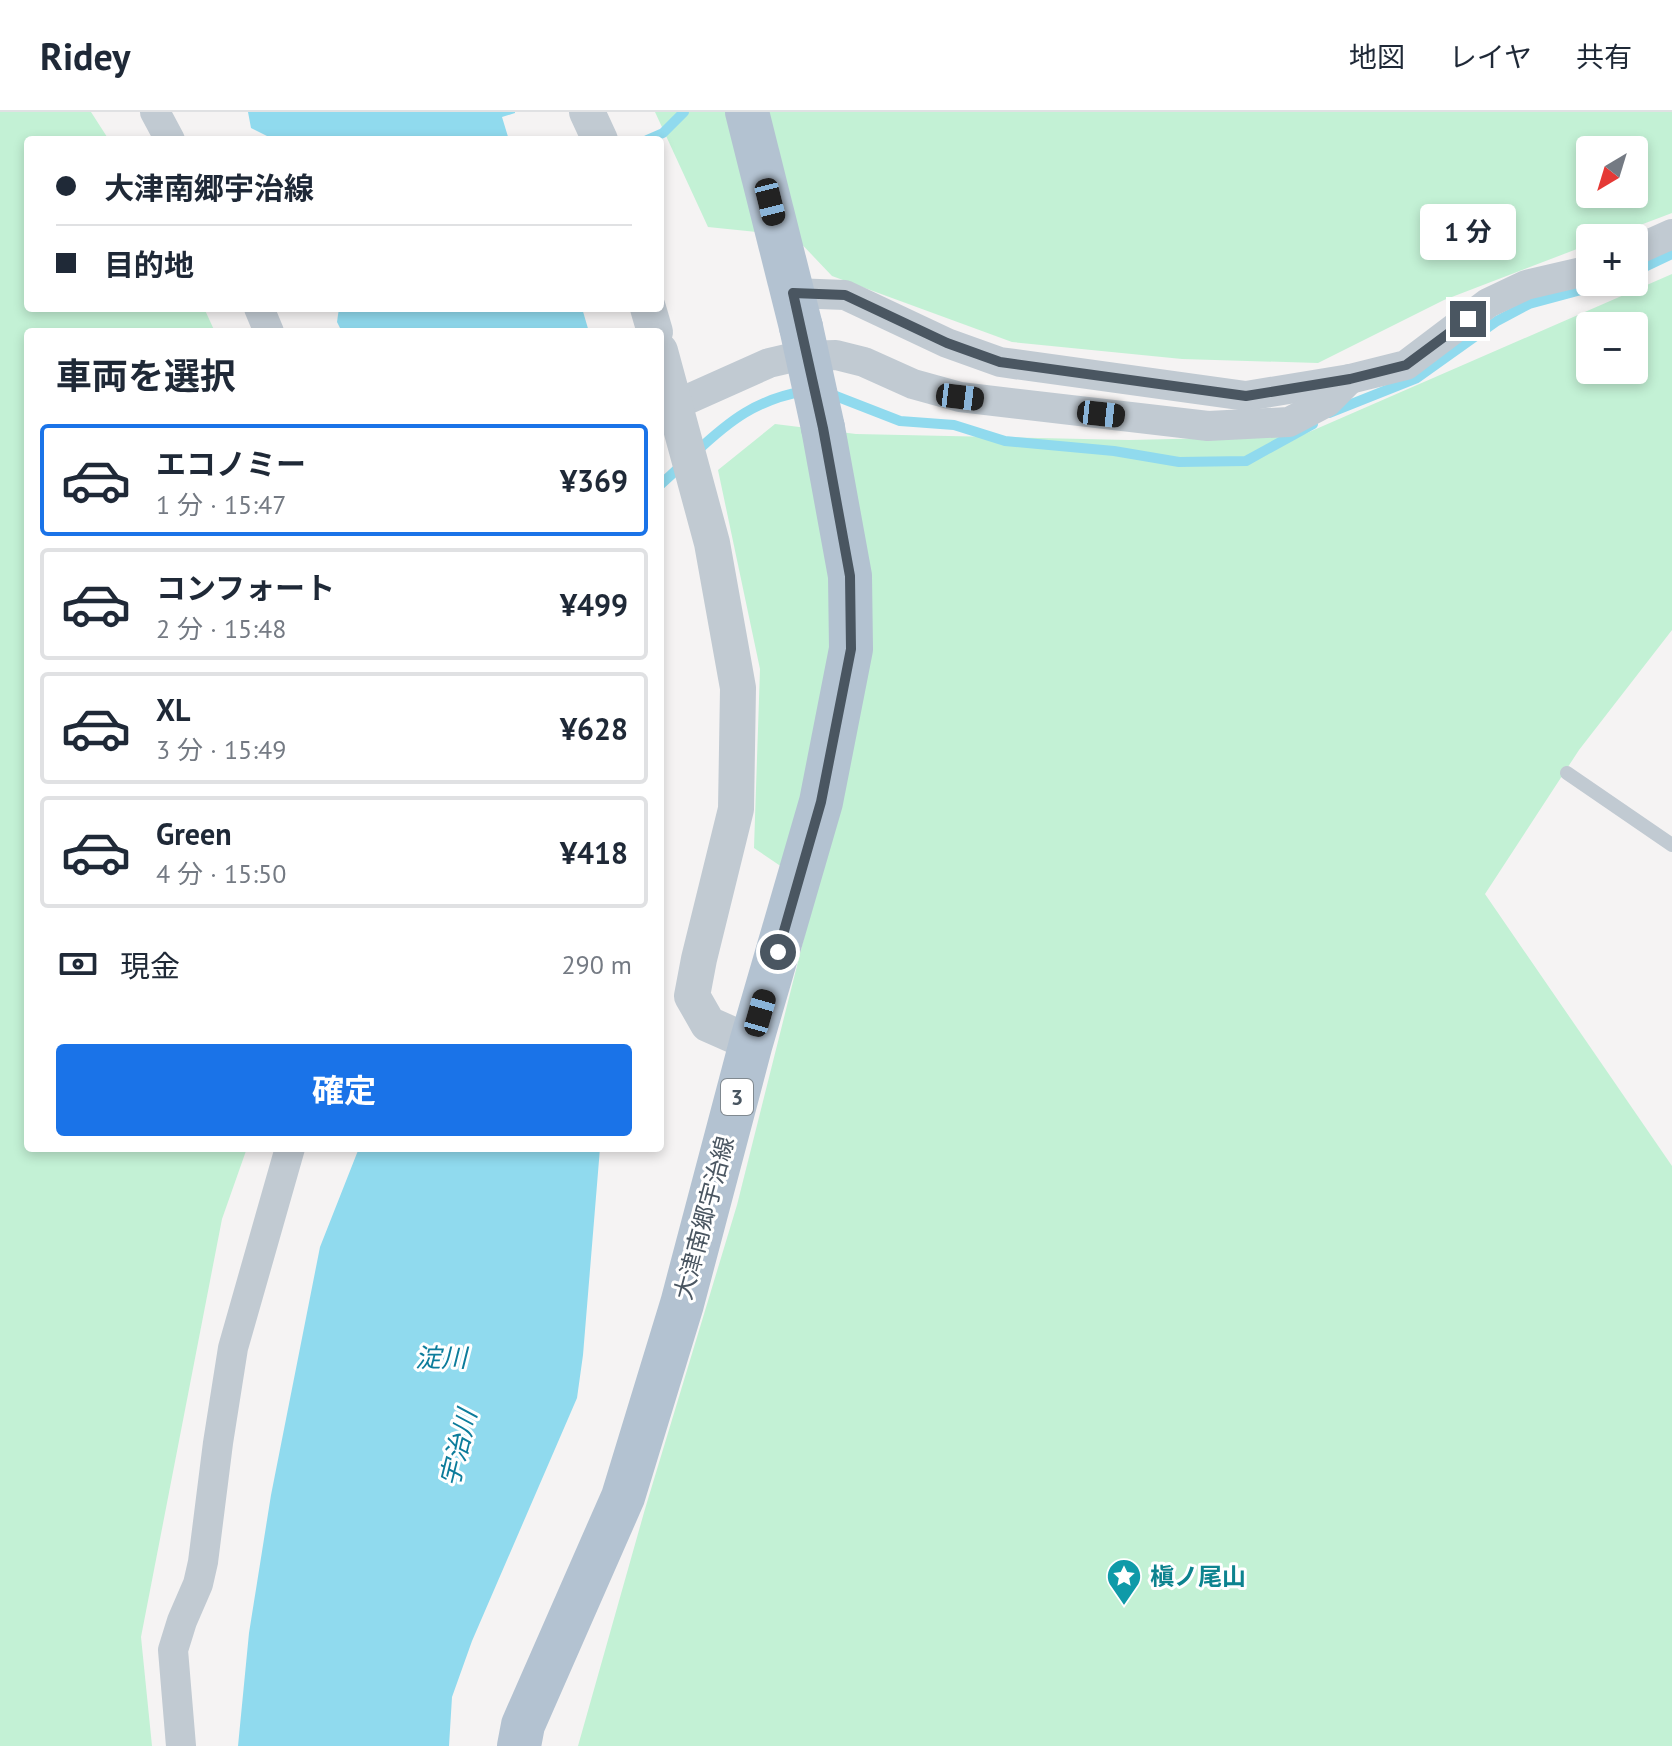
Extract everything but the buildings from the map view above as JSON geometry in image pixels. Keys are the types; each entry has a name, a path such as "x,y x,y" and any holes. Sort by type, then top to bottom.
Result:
{"main road":[{"name":"大津南郷宇治線","path":"519,1746 523,1725 623,1497 682,1304 751,1043 821,802 851,649 850,576 823,428 747,112"}],"street":[{"path":"155,112 168,136"},
{"path":"1648,245 1672,234"},
{"path":"797,310 845,295 947,343 1000,362 1246,396 1350,379 1406,365 1488,303 1526,285 1576,273"},
{"path":"679,420 769,363 799,356 836,355 864,362 913,384 960,397 1208,426 1289,422 1327,402 1350,379"},
{"path":"664,366 712,543 738,688 736,809 692,996 708,1024 751,1043"},
{"path":"181,1746 173,1650 203,1562 233,1348 289,1152"}],"lane":[{"path":"1567,773 1672,845"}],"green space":[{"path":"0,112 91,112 106,136 24,136 24,312 206,312 213,328 24,328 24,1152 246,1152 222,1219 141,1637 152,1746 0,1746"},
{"path":"655,112 1672,112 1672,213 1643,224 1576,224 1576,249 1444,300 1318,363 1182,359 1012,342 832,276 794,236 708,227"},
{"path":"1672,274 1672,630 1579,750 1485,894 1672,1166 1672,1746 578,1746 645,1509 737,1205 816,890 754,848 760,669 718,470 775,424 856,434 1129,440 1300,436 1576,316 1576,384 1648,384 1648,312 1585,312 1621,296 1648,296 1648,284"}],"water":[{"path":"248,112 515,112 502,117 508,136 267,136 251,128"},
{"path":"338,312 583,312 588,328 340,328"},
{"name":"淀川","path":"357,1152 600,1152 577,1398 472,1641 452,1697 449,1746 238,1746 249,1633 271,1495 320,1247"}],"waterway":[{"path":"656,136 684,112"},
{"path":"1648,265 1672,254"},
{"path":"1329,413 1417,378 1497,321 1529,304 1576,291"},
{"path":"695,453 745,413 772,400 804,391"},
{"path":"828,393 900,421 954,425 1005,441 1114,451 1179,462 1246,461 1313,424"},
{"path":"664,481 683,464"}],"place":[{"name":"槇ノ尾山","path":"1124,1607"}],"route":[{"path":"778,952 821,802 851,649 850,576 823,428 793,293 845,295 947,343 1000,362 1246,396 1350,379 1406,365 1468,319"}],"water label":[{"name":"宇治川","path":"458,1448"}]}
